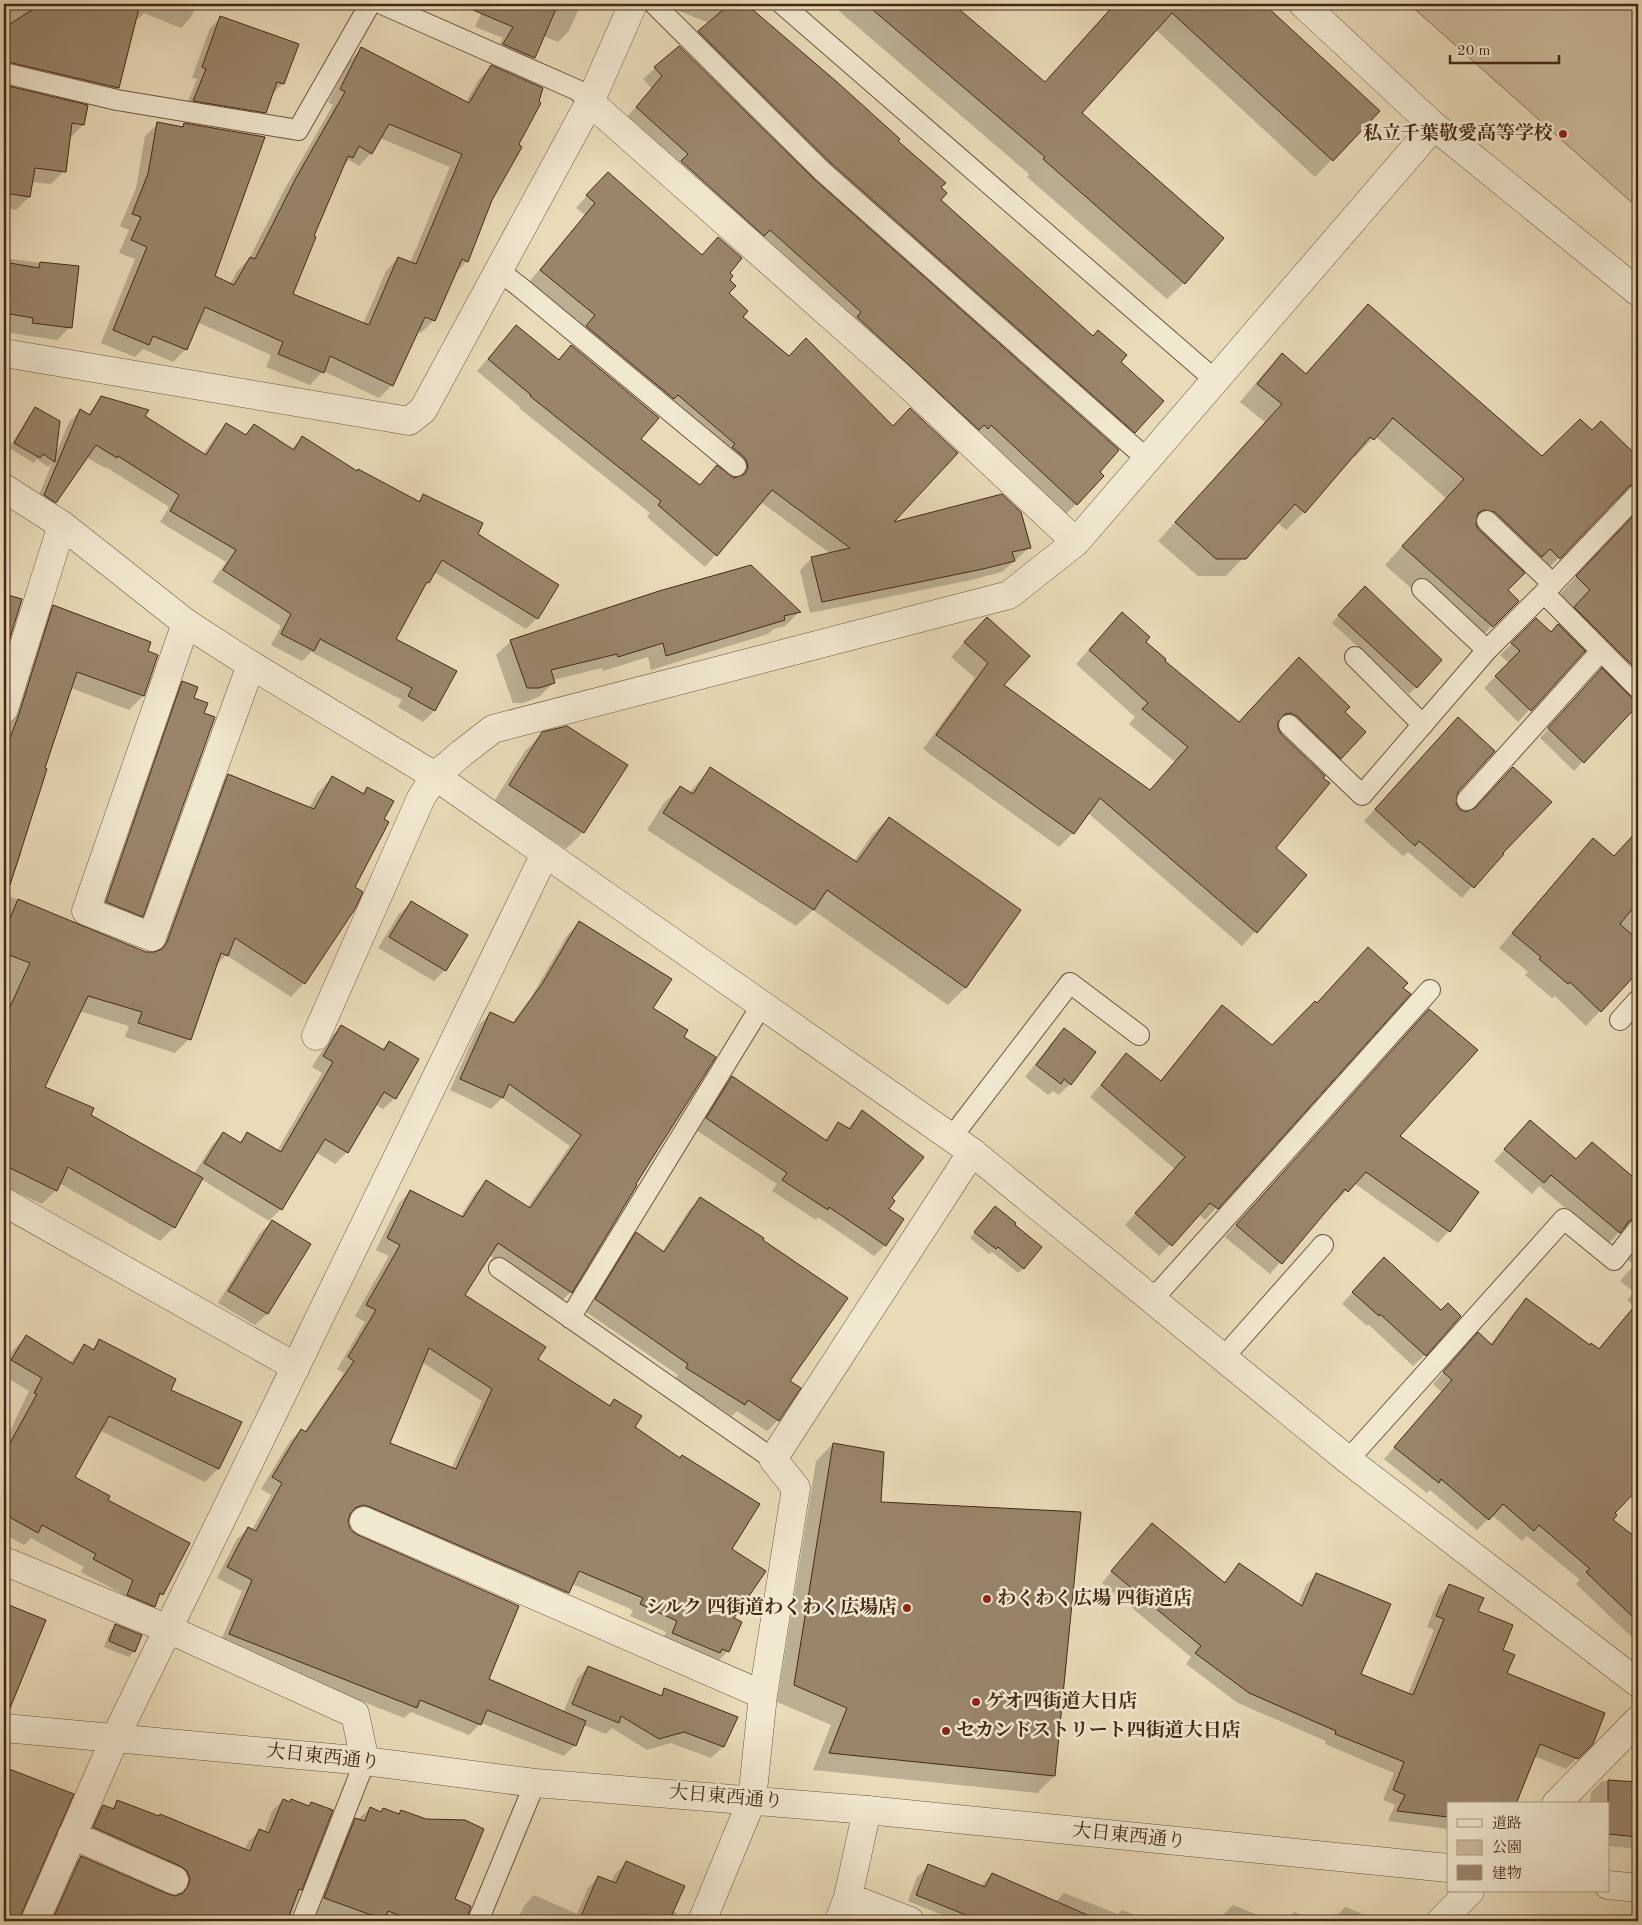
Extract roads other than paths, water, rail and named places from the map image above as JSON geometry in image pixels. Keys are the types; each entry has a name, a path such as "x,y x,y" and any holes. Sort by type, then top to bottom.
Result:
{"street":[{"path":"4,353 410,421 423,410 590,102 633,4"},
{"path":"1304,4 1434,126 1638,292"},
{"path":"590,102 900,376 1076,542"},
{"path":"316,1036 421,798 435,776 462,753 493,730 1009,595 1076,542 1434,126"},
{"path":"4,488 62,526 186,622 435,776 962,1145 1348,1460 1638,1683"},
{"path":"4,709 62,526"},
{"path":"186,622 86,911 152,937 252,664"},
{"path":"35,1921 115,1738 545,854"},
{"path":"702,1921 752,1800 763,1696 796,1488 773,1459 962,1145"},
{"path":"4,1202 296,1367"},
{"path":"364,1521 763,1696"},
{"path":"4,1561 168,1629 355,1714 365,1761"},
{"path":"1558,1802 1638,1720"},
{"name":"大日東西通り","path":"4,1728 365,1761 535,1783 867,1810 1447,1868"},
{"path":"867,1810 844,1909 910,1921"},
{"path":"72,1836 174,1880"},
{"path":"1610,1885 1638,1888"},
{"path":"1441,1921 1469,1892"}],"lane":[{"path":"4,73 117,100 298,130 370,4"},
{"path":"382,4 577,90 590,102"},
{"path":"654,4 822,171 1147,460"},
{"path":"782,4 1215,380"},
{"path":"499,271 520,286 736,466"},
{"path":"1289,725 1362,795 1487,650 1549,589 1638,494"},
{"path":"1486,521 1549,589 1601,651 1638,688"},
{"path":"1422,589 1487,650"},
{"path":"1467,800 1601,651"},
{"path":"1355,657 1423,725"},
{"path":"962,1145 1070,983 1138,1035"},
{"path":"1152,1300 1430,990"},
{"path":"1620,1020 1638,1000"},
{"path":"570,1318 761,1006"},
{"path":"1348,1460 1564,1219 1614,1260 1638,1229"},
{"path":"1223,1358 1323,1244"},
{"path":"499,1268 773,1459"},
{"path":"302,1921 365,1761"},
{"path":"478,1921 535,1783"}],"place":[{"name":"私立千葉敬愛高等学校","path":"1563,134"},
{"name":"わくわく広場 四街道店","path":"987,1599"},
{"name":"シルク 四街道わくわく広場店","path":"907,1608"},
{"name":"ゲオ四街道大日店","path":"976,1702"},
{"name":"セカンドストリート四街道大日店","path":"946,1731"}]}
